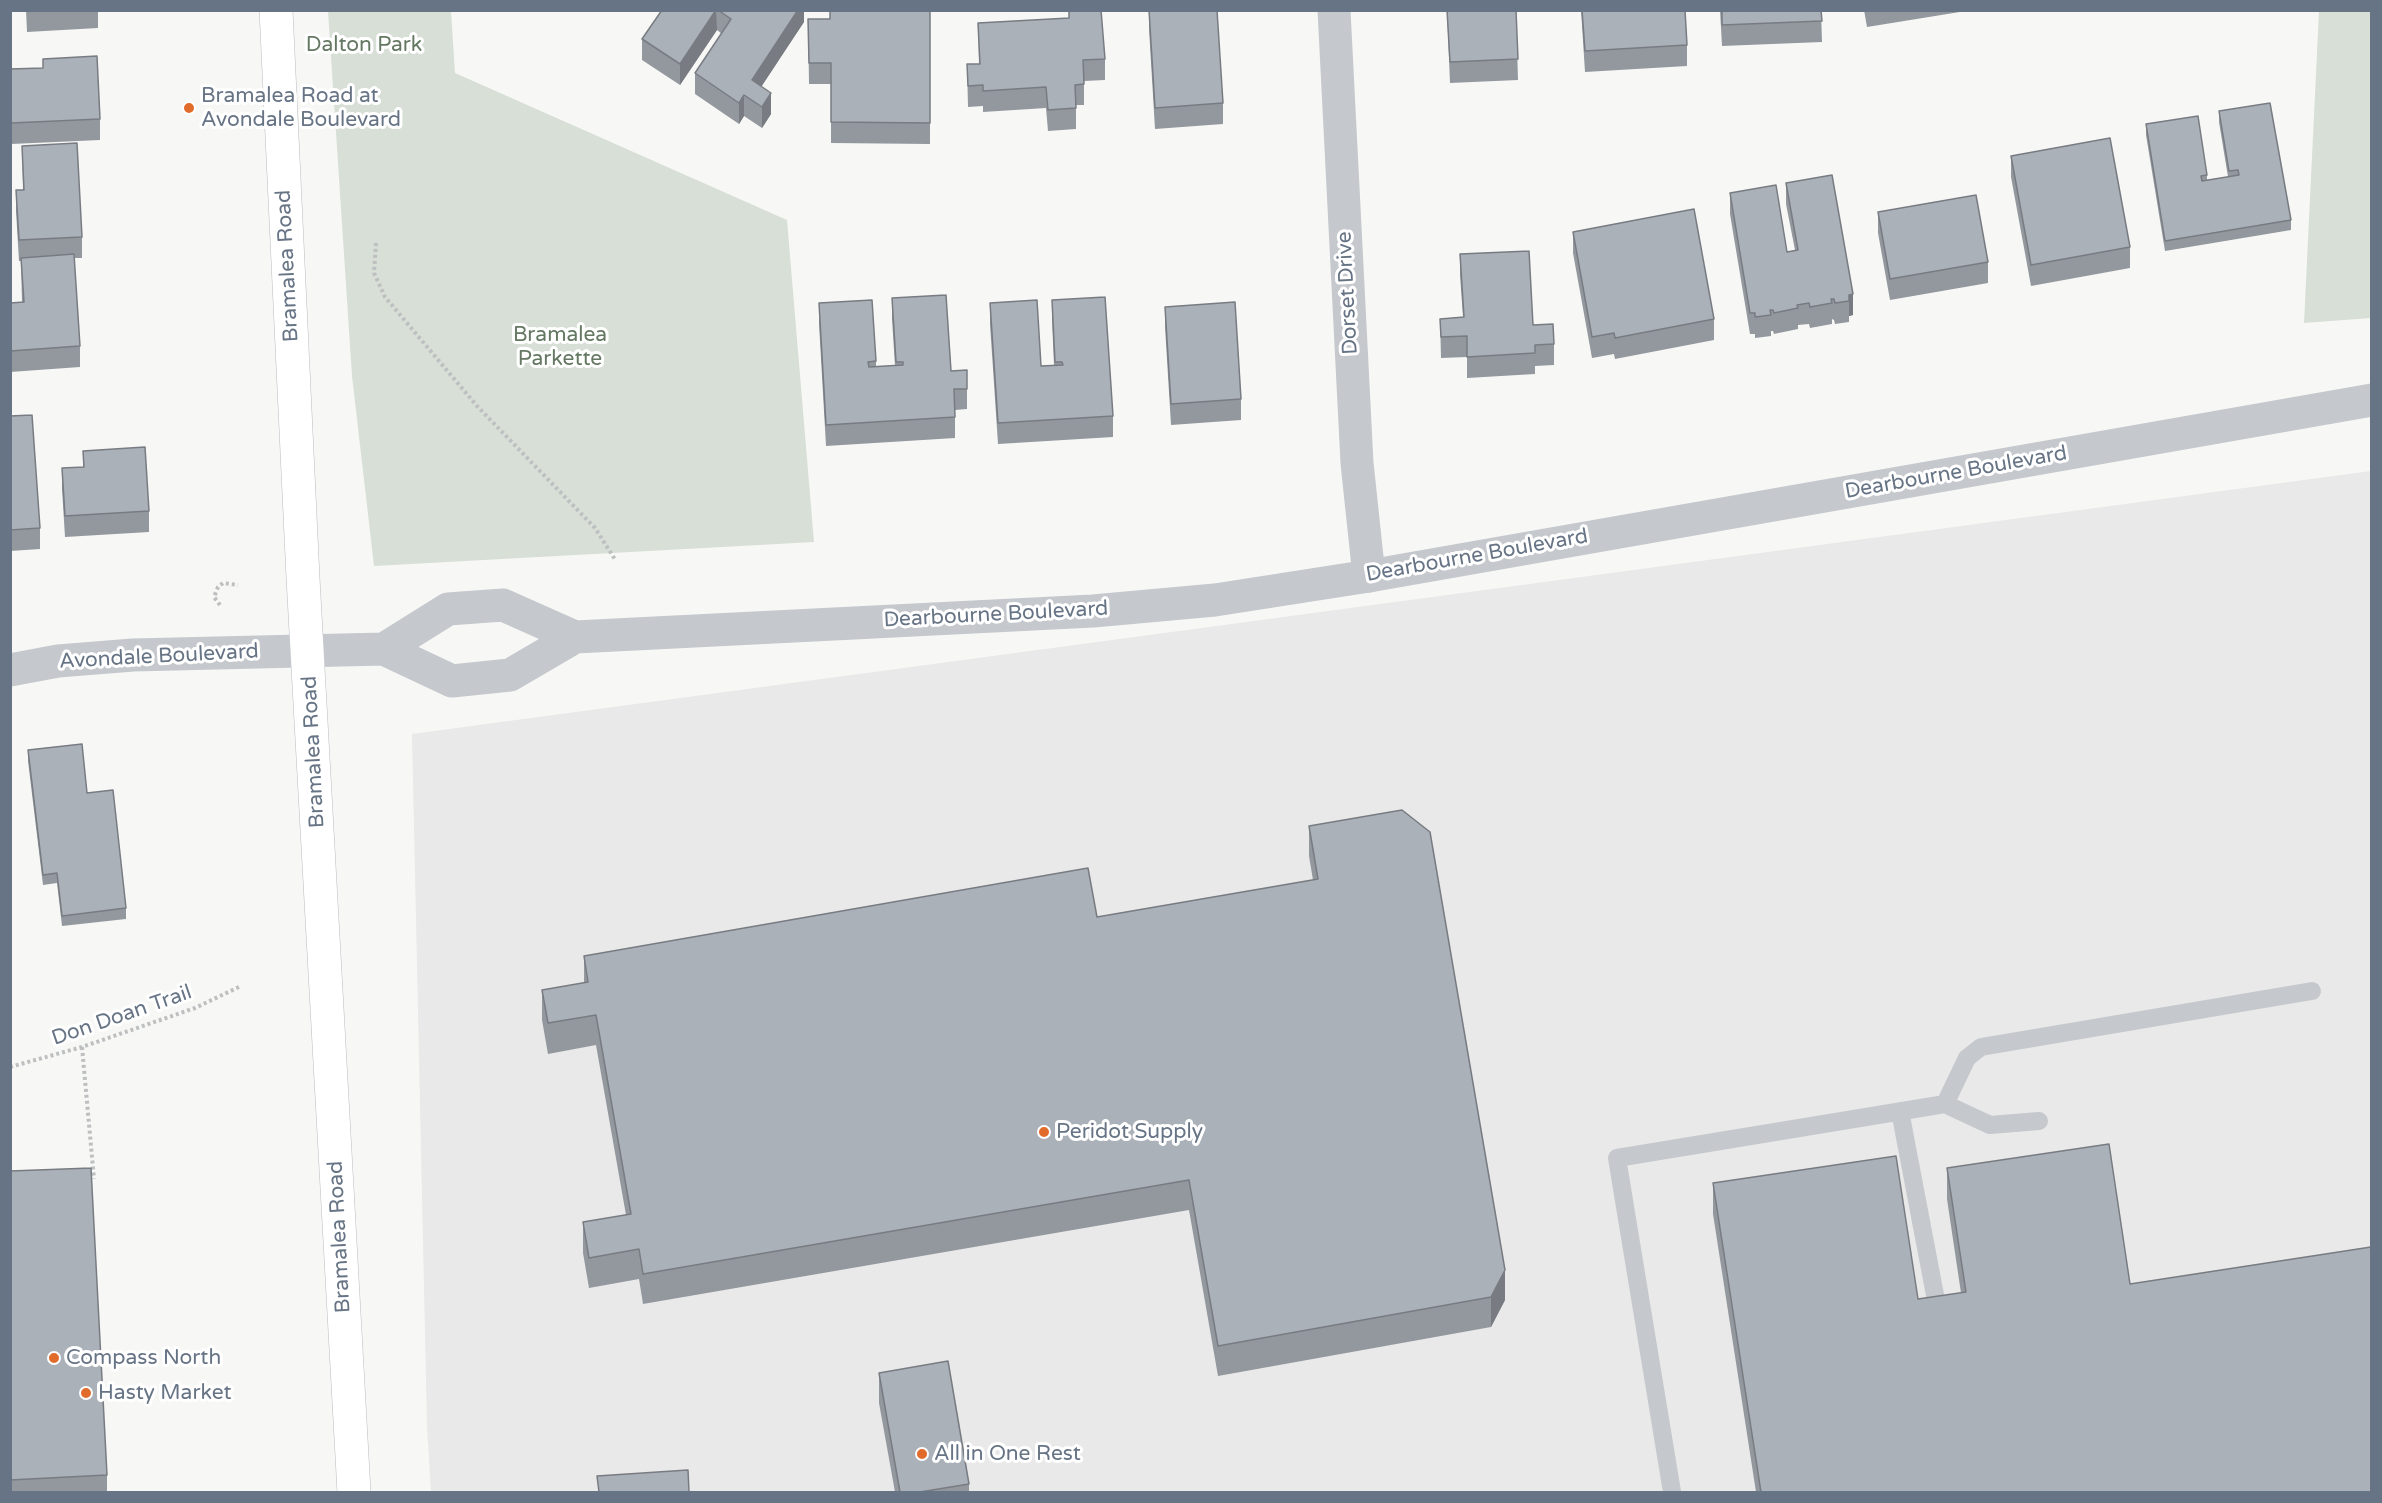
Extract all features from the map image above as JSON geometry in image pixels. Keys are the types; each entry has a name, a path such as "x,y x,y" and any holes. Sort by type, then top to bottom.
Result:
{"main road":[{"name":"Bramalea Road","path":"276,10 354,1492"}],"street":[{"name":"Dorset Drive","path":"1334,10 1357,463 1369,576"},
{"name":"Dearbourne Boulevard","path":"384,649 448,609 504,605 575,637 1092,611 1215,600 1369,576 2372,400"},
{"name":"Dearbourne Boulevard","path":"308,651 384,649 452,681 510,675 575,637"},
{"name":"Avondale Boulevard","path":"10,670 58,661 133,655 308,651"}],"lane":[{"path":"1945,1104 1967,1058 1981,1047 2312,991"},
{"path":"1672,1492 1617,1158 1945,1104 1990,1125 2039,1121"},
{"path":"1900,1112 1935,1295"}],"path":[{"path":"376,243 374,273 384,297 477,406 595,528 616,561"},
{"path":"220,605 214,597 218,586 223,583 238,585"},
{"name":"Don Doan Trail","path":"10,1067 82,1047 195,1008 241,986"},
{"path":"82,1047 94,1179"}],"shaded area":[{"path":"2371,471 2371,1492 431,1492 427,1425 412,734"}],"green space":[{"name":"Bramalea Parkette","path":"328,11 451,11 455,73 787,220 814,542 374,566 352,376"},
{"path":"2319,11 2371,11 2371,318 2304,323"}],"building":[{"path":"662,10 716,10 680,64 642,39"},
{"path":"718,10 798,10 752,80 771,93 762,107 744,95 739,103 695,73 731,19"},
{"path":"1069,10 1101,10 1105,59 1083,60 1084,84 1075,85 1076,108 1048,110 1046,87 983,91 983,85 968,86 967,64 980,64 978,23 1069,18"},
{"path":"1149,10 1217,10 1223,103 1155,108"},
{"path":"1447,10 1516,10 1518,59 1450,62"},
{"path":"1582,10 1685,10 1687,45 1585,51"},
{"path":"1722,10 1821,10 1822,21 1722,25"},
{"path":"830,11 930,11 930,123 831,122 831,63 809,63 808,19 830,19"},
{"path":"97,56 100,119 11,123 10,69 43,68 43,59"},
{"path":"2270,103 2291,220 2165,241 2146,124 2198,116 2207,175 2201,176 2202,181 2239,175 2238,170 2229,171 2219,111"},
{"path":"2110,138 2130,247 2031,265 2011,156"},
{"path":"77,143 82,237 19,240 16,190 24,190 22,146"},
{"path":"1832,175 1853,294 1849,295 1849,301 1835,303 1834,299 1831,299 1832,303 1810,307 1809,303 1797,305 1798,308 1774,313 1770,310 1771,315 1755,317 1755,313 1750,313 1730,193 1776,185 1787,252 1798,250 1786,183"},
{"path":"1976,195 1988,262 1890,279 1878,212"},
{"path":"1694,209 1714,319 1615,338 1614,333 1592,337 1573,232"},
{"path":"1529,251 1533,325 1553,324 1554,344 1535,345 1535,353 1467,357 1467,336 1441,337 1440,319 1464,317 1460,254"},
{"path":"74,254 80,346 10,351 10,303 24,302 21,258"},
{"path":"946,295 951,371 967,370 967,389 954,389 955,417 826,425 819,303 872,300 876,361 868,362 869,367 903,365 903,362 896,362 892,298"},
{"path":"1105,297 1113,416 998,423 990,303 1037,300 1041,366 1063,365 1062,362 1055,362 1052,300"},
{"path":"1235,302 1241,399 1171,404 1165,307"},
{"path":"32,415 40,528 10,530 10,416"},
{"path":"145,447 149,511 65,516 62,468 84,467 83,451"},
{"path":"82,744 87,793 113,790 126,908 62,916 57,873 43,875 28,750"},
{"name":"Peridot Supply","path":"1402,810 1430,832 1505,1270 1491,1297 1218,1346 1189,1180 643,1274 639,1249 589,1258 583,1222 631,1214 596,1015 548,1023 542,990 588,982 584,956 1088,868 1097,917 1318,879 1309,826"},
{"path":"2109,1144 2130,1284 2371,1247 2372,1492 1761,1492 1713,1183 1896,1156 1918,1299 1966,1292 1947,1168"},
{"name":"Compass North","path":"91,1168 107,1475 10,1480 10,1171"},
{"path":"948,1361 969,1484 920,1492 900,1492 879,1373"},
{"path":"688,1470 689,1492 599,1492 597,1476"}],"place":[{"name":"Bramalea Road at Avondale Boulevard","path":"189,108"},
{"name":"Peridot Supply","path":"1044,1132"},
{"name":"Compass North","path":"54,1358"},
{"name":"Hasty Market","path":"86,1393"},
{"name":"All in One Rest","path":"922,1454"}],"park label":[{"name":"Dalton Park","path":"364,45"}]}
